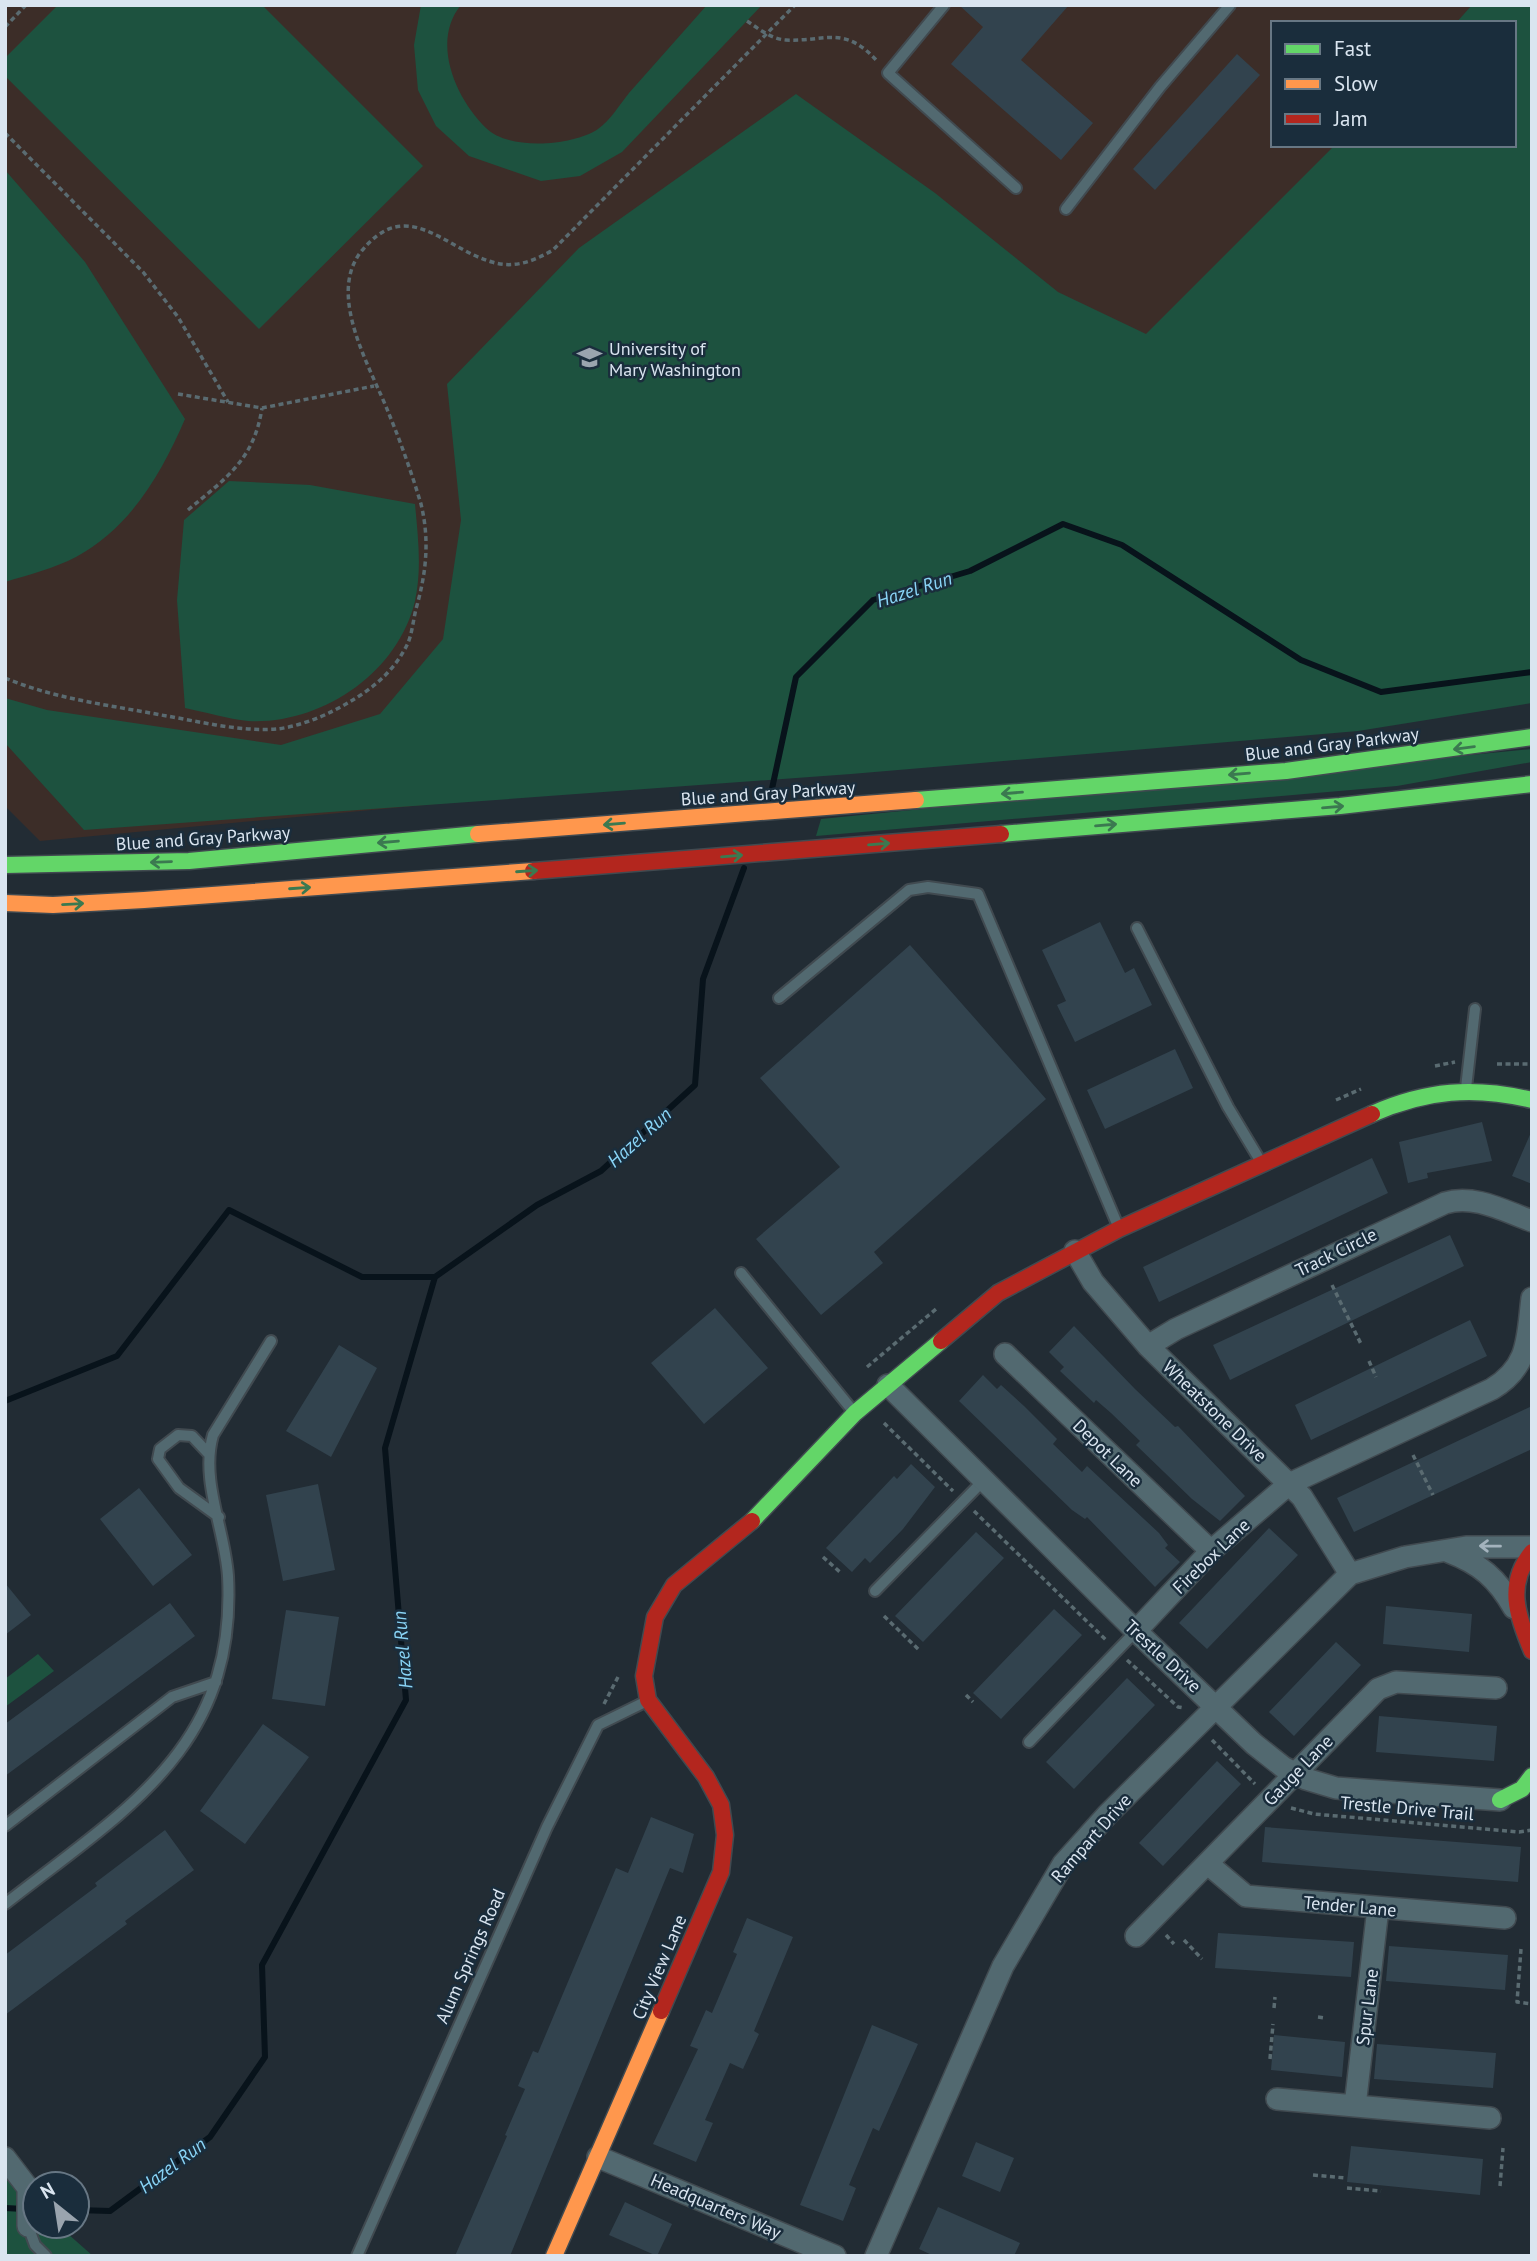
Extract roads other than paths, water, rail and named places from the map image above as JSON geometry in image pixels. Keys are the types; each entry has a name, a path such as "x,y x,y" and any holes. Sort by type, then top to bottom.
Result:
{"main road":[{"name":"Blue and Gray Parkway","path":"5,865 188,861 682,818 1286,771 1532,737"},
{"path":"5,904 144,900 664,861 1340,806 1532,784"},
{"path":"649,1700 644,1676 649,1640 655,1617 674,1585 752,1521 855,1413 998,1293 1119,1229 1393,1105 1423,1095 1466,1088 1491,1089 1532,1100"},
{"path":"1532,1550 1524,1560 1513,1584 1532,1651"},
{"name":"City View Lane","path":"554,2256 721,1872 725,1835 721,1805 706,1777 649,1700"},
{"path":"1500,1800 1522,1789 1532,1776"},
{"path":"1500,1800 1522,1807"}],"street":[{"name":"Track Circle","path":"1148,1346 1200,1318 1445,1203 1463,1199 1478,1201 1532,1221"},
{"name":"Wheatstone Drive","path":"1075,1251 1093,1282 1148,1346 1312,1508 1350,1574"},
{"path":"1289,1484 1501,1383 1520,1365 1525,1353 1532,1298"},
{"name":"Depot Lane","path":"1005,1354 1211,1551"},
{"name":"Trestle Drive","path":"888,1385 1254,1744 1295,1773 1336,1788 1500,1800"},
{"name":"Firebox Lane","path":"1136,1631 1211,1551 1289,1484"},
{"name":"Rampart Drive","path":"876,2256 1003,1966 1032,1912 1063,1864 1107,1815 1350,1574 1405,1557 1482,1545 1532,1550"},
{"path":"1449,1552 1486,1571 1500,1585 1523,1624"},
{"name":"Gauge Lane","path":"1136,1936 1373,1693 1396,1682 1496,1688"},
{"name":"Tender Lane","path":"1208,1864 1246,1896 1505,1918"},
{"name":"Spur Lane","path":"1355,2106 1378,1908"},
{"path":"1277,2099 1490,2118"},
{"name":"Headquarters Way","path":"598,2157 835,2256"},
{"path":"5,2158 21,2179"}],"lane":[{"path":"944,5 888,73 1016,188"},
{"path":"1066,209 1160,86 1230,5"},
{"path":"779,998 909,890 928,887 978,894 1119,1229"},
{"path":"1137,928 1228,1107 1262,1164"},
{"path":"1466,1088 1475,1009"},
{"path":"741,1273 855,1413"},
{"path":"5,1904 150,1789 195,1731 216,1682 227,1632 229,1599 227,1559 208,1453 213,1435 271,1341"},
{"path":"208,1453 191,1436 178,1435 160,1449 158,1459 179,1488 219,1517"},
{"path":"875,1591 983,1481"},
{"path":"1029,1742 1136,1631"},
{"path":"5,1826 172,1697 216,1682"},
{"name":"Alum Springs Road","path":"357,2256 547,1827 598,1725 649,1700"},
{"path":"33,2240 46,2256"}],"waterway":[{"name":"Hazel Run","path":"770,798 796,677 873,600 970,571 1063,524 1122,545 1301,660 1381,692 1532,672"},
{"name":"Hazel Run","path":"91,2210 110,2211 210,2137 265,2057 262,1965 406,1700 385,1448 435,1277 537,1205 601,1171 695,1085 703,979 744,868"},
{"path":"5,1401 117,1356 229,1210 362,1277 435,1277"},
{"name":"Hazel Run","path":"5,2208 21,2209"}],"place":[{"name":"University of Mary Washington","path":"589,358"}]}
